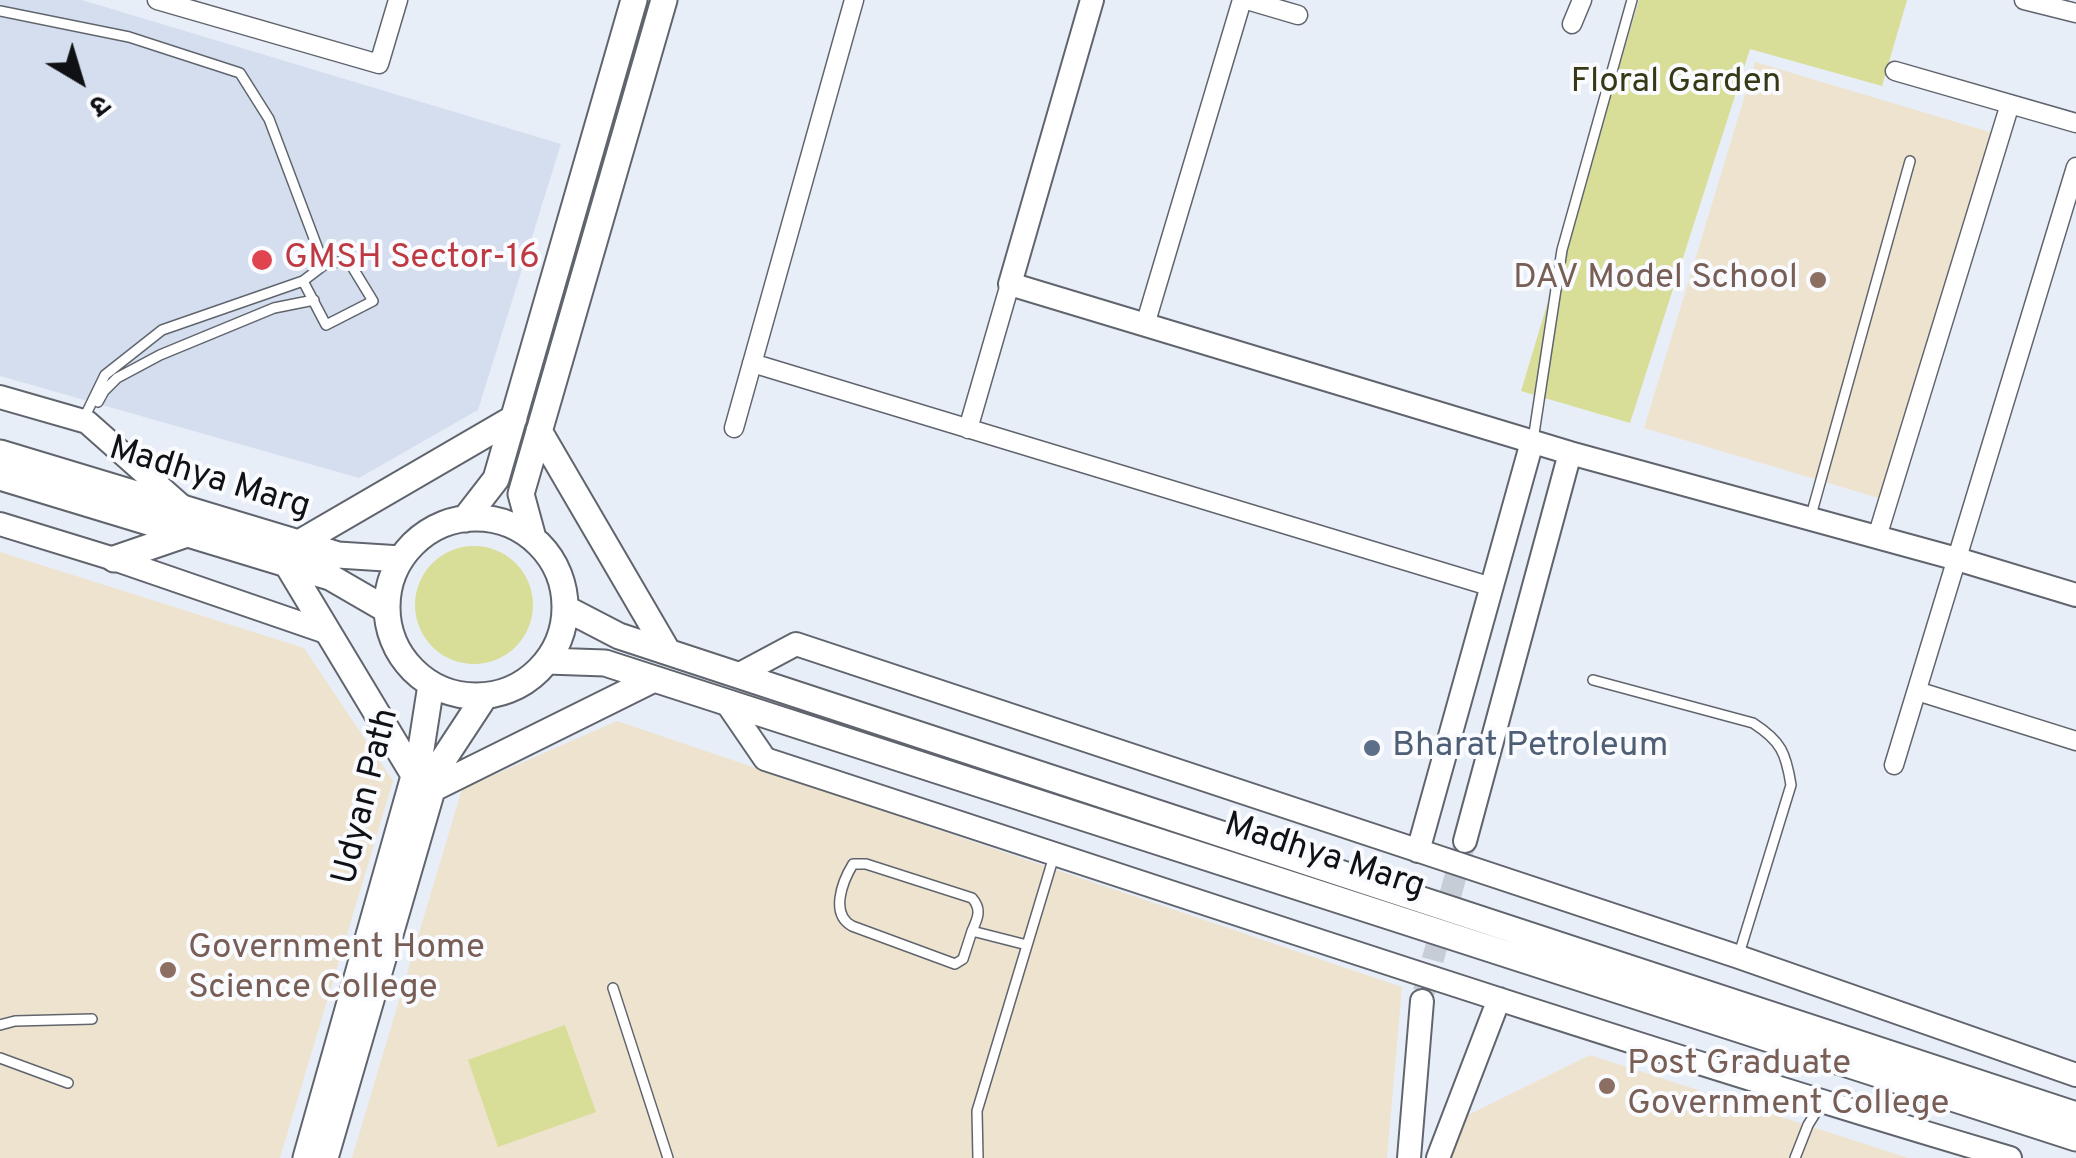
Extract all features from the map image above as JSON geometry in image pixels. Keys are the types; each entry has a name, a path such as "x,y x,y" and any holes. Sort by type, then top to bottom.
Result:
{"main road":[{"path":"465,518 496,480 634,0"},
{"path":"533,538 521,494 664,0"},
{"path":"514,418 293,554 329,633 423,782 654,679"},
{"path":"540,432 668,652"},
{"name":"Madhya Marg","path":"0,452 186,521 293,554 401,559"},
{"name":"Madhya Marg","path":"0,477 186,521"},
{"path":"465,518 518,528 542,547 562,581 565,608 558,642 547,661 523,683 485,696 470,696 431,684 410,668 396,646 386,610 401,559 426,533 465,518"},
{"path":"114,560 186,521"},
{"name":"Madhya Marg","path":"293,554 386,610"},
{"name":"Madhya Marg","path":"565,608 619,636 2076,1115"},
{"name":"Madhya Marg","path":"547,661 605,663 2076,1138"},
{"name":"Udyan Path","path":"325,1158 423,782 420,756 431,684"},
{"name":"Udyan Path","path":"306,1158 423,782 439,766 485,696"}],"street":[{"path":"157,0 379,64 398,0"},
{"path":"734,428 854,0"},
{"path":"968,428 1092,0"},
{"path":"1145,325 1245,0 1298,15"},
{"path":"1572,24 1582,0"},
{"path":"2024,0 2076,13"},
{"path":"1895,71 2076,123"},
{"path":"1877,537 2010,104"},
{"path":"1894,765 2076,167"},
{"path":"1010,284 1532,442 1957,558 2076,596"},
{"path":"752,363 1492,587"},
{"path":"0,397 87,422 186,521"},
{"path":"1418,850 1532,442"},
{"path":"1465,841 1570,453"},
{"path":"0,524 329,633"},
{"path":"738,675 796,644 1739,957 2076,1074"},
{"path":"1916,691 2076,740"},
{"path":"726,702 765,759 1500,999 2010,1158"},
{"path":"1438,1158 1500,999"},
{"path":"1410,1158 1422,1000"}],"lane":[{"path":"1532,442 1562,250 1632,0"},
{"path":"0,11 130,37 240,73 269,119 324,265"},
{"path":"1810,518 1910,161"},
{"path":"87,422 86,412 105,375 162,330 304,280 324,265 348,260 373,300 326,325 304,280"},
{"path":"87,422 104,391 117,378 160,355 274,308 314,300"},
{"path":"1593,680 1753,722 1772,736 1786,756 1791,785 1739,957"},
{"path":"978,1158 977,1110 1055,854"},
{"path":"853,864 866,864 972,898 978,904 979,915 972,930 964,960 956,964 852,926 843,921 839,911 848,872 853,864"},
{"path":"972,930 1027,945"},
{"path":"613,988 668,1158"},
{"path":"0,1025 15,1021 92,1019"},
{"path":"0,1058 68,1083"},
{"path":"1795,1158 1822,1102"}],"shaded area":[{"name":"GMSH Sector-16","path":"0,0 82,0 561,144 478,410 359,478 0,376"},
{"name":"DAV Model School","path":"1755,62 1993,133 1882,499 1644,428"},
{"name":"Government Home Science College","path":"0,552 304,648 393,781 280,1158 0,1158"},
{"path":"617,721 1402,987 1387,1158 352,1158 462,789"},
{"name":"Post Graduate Government College","path":"1590,1055 1908,1158 1448,1158 1462,1118"}],"green space":[{"name":"Floral Garden","path":"1639,0 1907,0 1882,86 1750,49 1630,423 1521,391"},
{"path":"474,546 497,551 516,563 528,582 533,605 528,628 516,647 497,659 474,664 451,659 432,647 420,628 415,605 420,582 432,563 451,551"},
{"path":"565,1025 596,1112 498,1147 468,1060"}],"tunnel":[{"path":"1424,992 1464,845"}],"place":[{"name":"GMSH Sector-16","path":"262,260"},
{"name":"DAV Model School","path":"1818,280"},
{"name":"Bharat Petroleum","path":"1372,748"},
{"name":"Government Home Science College","path":"168,970"},
{"name":"Post Graduate Government College","path":"1607,1086"}]}
